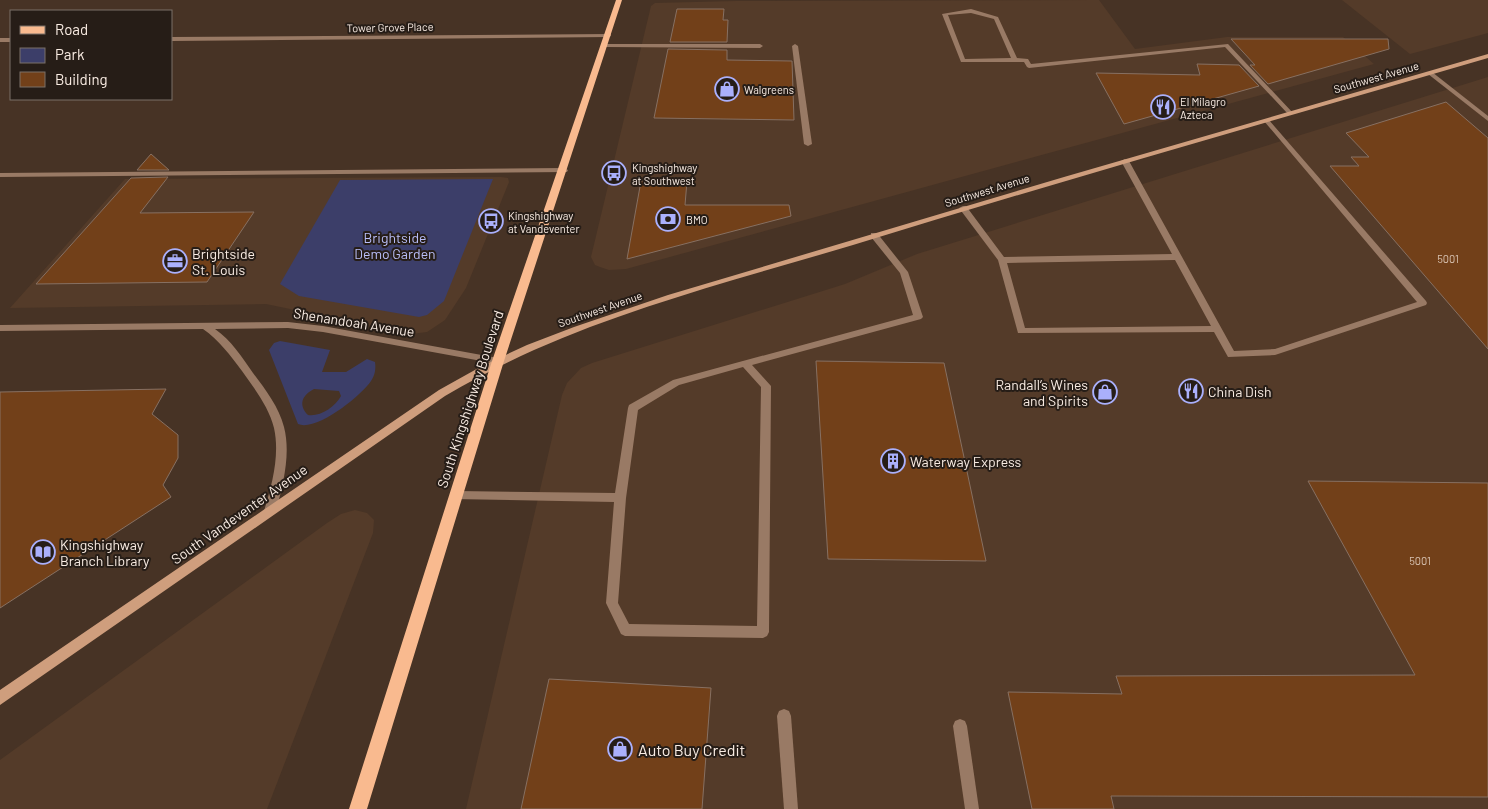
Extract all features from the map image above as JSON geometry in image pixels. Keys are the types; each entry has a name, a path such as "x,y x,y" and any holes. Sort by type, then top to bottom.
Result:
{"main road":[{"name":"South Kingshighway Boulevard","path":"358,809 498,361 564,170 619,0"}],"street":[{"path":"1015,60 996,18 971,11 945,14 963,60 1015,60 1026,60 1029,66 1226,44 1290,113"},
{"name":"Tower Grove Place","path":"172,39 609,35"},
{"path":"605,45 760,46"},
{"path":"795,46 808,144"},
{"name":"Southwest Avenue","path":"498,361 531,346 611,316 963,208 1488,56"},
{"path":"1430,73 1488,119"},
{"path":"1125,161 1231,356 1275,352 1422,303 1266,120"},
{"path":"0,175 564,170"},
{"path":"963,208 1002,260 1021,331 1217,329"},
{"path":"745,364 766,386 763,632 626,630 612,603 620,498 633,408 676,382 918,317 904,272 874,235"},
{"path":"1002,260 1177,257"},
{"name":"Shenandoah Avenue","path":"0,328 288,325 323,329 498,361"},
{"path":"205,326 224,341 274,413 279,429 280,443 277,487 270,511"},
{"name":"South Vandeventer Avenue","path":"0,698 435,397 498,361"},
{"path":"456,496 620,498"},
{"path":"784,716 791,809"},
{"path":"960,726 972,809"}],"shaded area":[{"path":"1099,0 1135,49 1227,37 1343,37 1374,64 626,269 609,270 595,265 591,257 651,6 655,3"},
{"path":"1342,0 1488,0 1488,33 1410,54"},
{"path":"1488,77 1488,809 466,809 562,395 567,383 581,368 845,284 917,254"},
{"path":"508,178 509,182 466,288 445,320 427,332 411,334 266,304 10,308 125,179"},
{"path":"355,510 367,513 374,520 373,533 267,809 0,809 0,760 327,523 341,514"}],"green space":[{"name":"Brightside Demo Garden","path":"493,179 444,301 427,315 419,317 299,296 280,284 340,180"},
{"path":"280,341 330,350 322,372 346,372 367,359 375,362 374,374 366,387 338,411 316,423 298,424 269,350 274,343","holes":["314,389 339,391 341,396 327,410 308,415 303,408 304,397"]}],"building":[{"path":"677,9 724,9 723,20 728,20 727,42 670,42"},
{"path":"1231,39 1388,39 1389,49 1268,84 1250,65 1255,65"},
{"name":"Walgreens","path":"668,49 727,50 727,60 792,61 794,120 654,118"},
{"path":"1197,64 1239,65 1259,86 1124,124 1096,73 1200,75"},
{"path":"1446,102 1488,138 1488,349 1330,166 1359,166 1351,157 1369,157 1346,133"},
{"path":"151,154 169,170 137,170"},
{"path":"168,177 140,213 254,212 207,282 36,284 131,178"},
{"path":"641,181 687,181 685,205 789,205 791,216 627,259"},
{"name":"Waterway Express","path":"816,361 944,363 986,561 828,559"},
{"name":"Kingshighway Branch Library","path":"166,389 152,414 178,435 178,458 163,485 171,497 0,608 0,392"},
{"path":"1308,481 1488,483 1488,797 1111,796 1114,809 1032,809 1008,692 1122,694 1116,676 1415,675"},
{"name":"Auto Buy Credit","path":"549,679 711,688 702,809 521,809"}],"place":[{"name":"Walgreens","path":"727,89"},
{"name":"El Milagro Azteca","path":"1163,107"},
{"name":"Kingshighway at Southwest","path":"614,173"},
{"name":"BMO","path":"668,219"},
{"name":"Kingshighway at Vandeventer","path":"491,221"},
{"name":"Brightside St. Louis","path":"175,261"},
{"name":"China Dish","path":"1191,391"},
{"name":"Randall’s Wines and Spirits","path":"1105,392"},
{"name":"Waterway Express","path":"893,461"},
{"name":"Kingshighway Branch Library","path":"43,552"},
{"name":"Auto Buy Credit","path":"620,749"}]}
